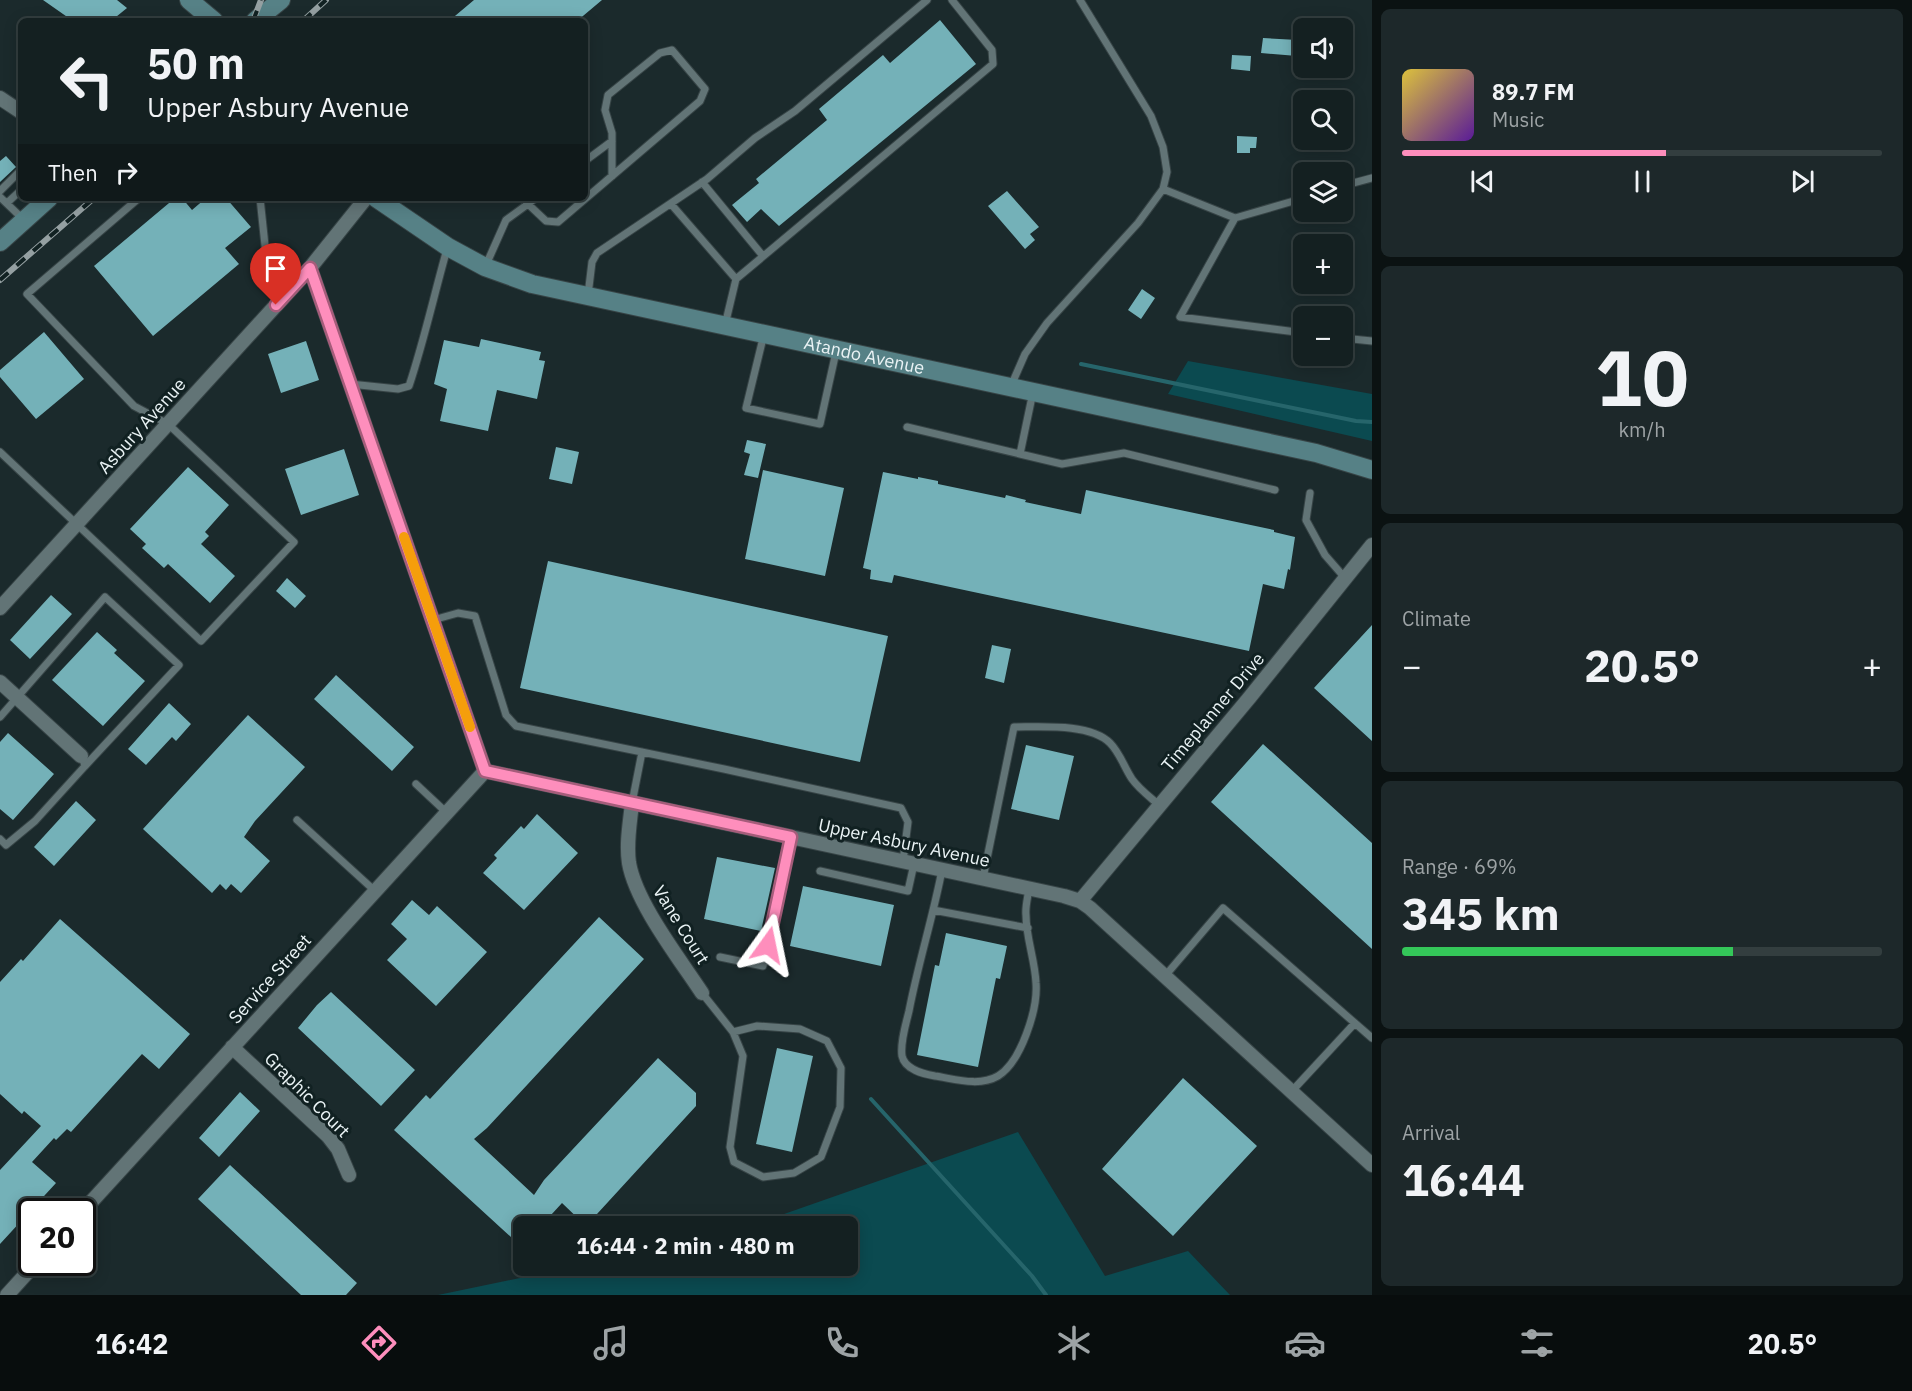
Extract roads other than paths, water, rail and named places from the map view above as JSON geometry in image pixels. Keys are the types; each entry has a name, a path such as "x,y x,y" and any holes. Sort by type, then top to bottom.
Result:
{"main road":[{"path":"259,18 280,0"},
{"path":"193,1 211,18"},
{"path":"0,242 46,201"},
{"name":"Atando Avenue","path":"380,201 448,247 485,267 532,284 1316,453 1372,470"}],"street":[{"path":"0,98 18,110"},
{"path":"364,201 310,268 485,771"},
{"name":"Asbury Avenue","path":"0,608 310,268"},
{"name":"Timeplanner Drive","path":"1080,901 1251,697 1372,545"},
{"path":"0,682 83,761"},
{"name":"Upper Asbury Avenue","path":"485,771 1029,888 1080,901 1372,1165"},
{"name":"Service Street","path":"95,1198 485,771"},
{"name":"Vane Court","path":"632,803 628,846 634,881 642,899 702,993"},
{"name":"Graphic Court","path":"232,1047 328,1136 338,1149 349,1175"},
{"path":"7,1295 24,1276"}],"lane":[{"path":"588,296 592,262 597,253 702,182 755,138 795,111 927,0"},
{"path":"725,325 736,279 993,64 992,51 952,0"},
{"path":"1010,387 1025,354 1047,323 1138,223 1163,189 1167,172 1163,147 1151,116 1080,0"},
{"path":"588,196 612,176 700,101 705,89 672,50 660,53 608,95 605,110 612,133 612,176"},
{"path":"588,159 612,141"},
{"path":"0,191 18,173"},
{"path":"1353,183 1372,178"},
{"path":"702,182 763,256"},
{"path":"1163,189 1235,219 1293,201"},
{"path":"7,203 18,193"},
{"path":"0,196 24,220"},
{"path":"0,452 201,641 294,542 168,424 134,406 27,294 136,201"},
{"path":"260,201 266,255 292,288"},
{"path":"485,267 506,220 526,201 546,221 558,222 583,201"},
{"path":"671,204 736,279"},
{"path":"1235,219 1180,317 1293,332"},
{"path":"350,384 398,389 409,386 421,351 431,304 448,247"},
{"path":"764,334 746,408 820,424 836,349"},
{"path":"1353,339 1372,341"},
{"path":"1020,454 1033,392"},
{"path":"907,428 1062,464 1124,453 1275,489"},
{"path":"1310,493 1306,520 1325,555 1345,578"},
{"path":"0,717 105,597 179,665 83,761 35,821 6,845 0,838"},
{"path":"433,620 458,613 475,616 506,715 516,726 901,808 908,822 908,891 820,872"},
{"path":"983,878 1014,728 1061,727 1090,732 1109,741 1133,780 1143,792 1160,805"},
{"path":"632,803 642,752"},
{"path":"417,784 447,813"},
{"path":"297,820 375,891"},
{"path":"720,957 763,966 791,837"},
{"path":"942,870 916,975 902,1056 913,1070 929,1075 969,1082 986,1080 999,1076 1018,1054 1032,1020 1036,998 1036,981 1025,915 1029,888"},
{"path":"1165,976 1223,908 1372,1038"},
{"path":"933,910 1028,928"},
{"path":"702,993 733,1032 743,1056 730,1147 734,1162 763,1177 794,1173 821,1157 840,1107 841,1068 827,1041 800,1029 757,1026 733,1032"},
{"path":"1292,1091 1355,1023"}],"waterway":[{"path":"1081,364 1356,421 1372,422"},
{"path":"871,1099 1032,1276 1046,1295"}],"railway":[{"path":"254,18 261,0"},
{"path":"306,18 326,0"},
{"path":"0,280 91,201"}]}
